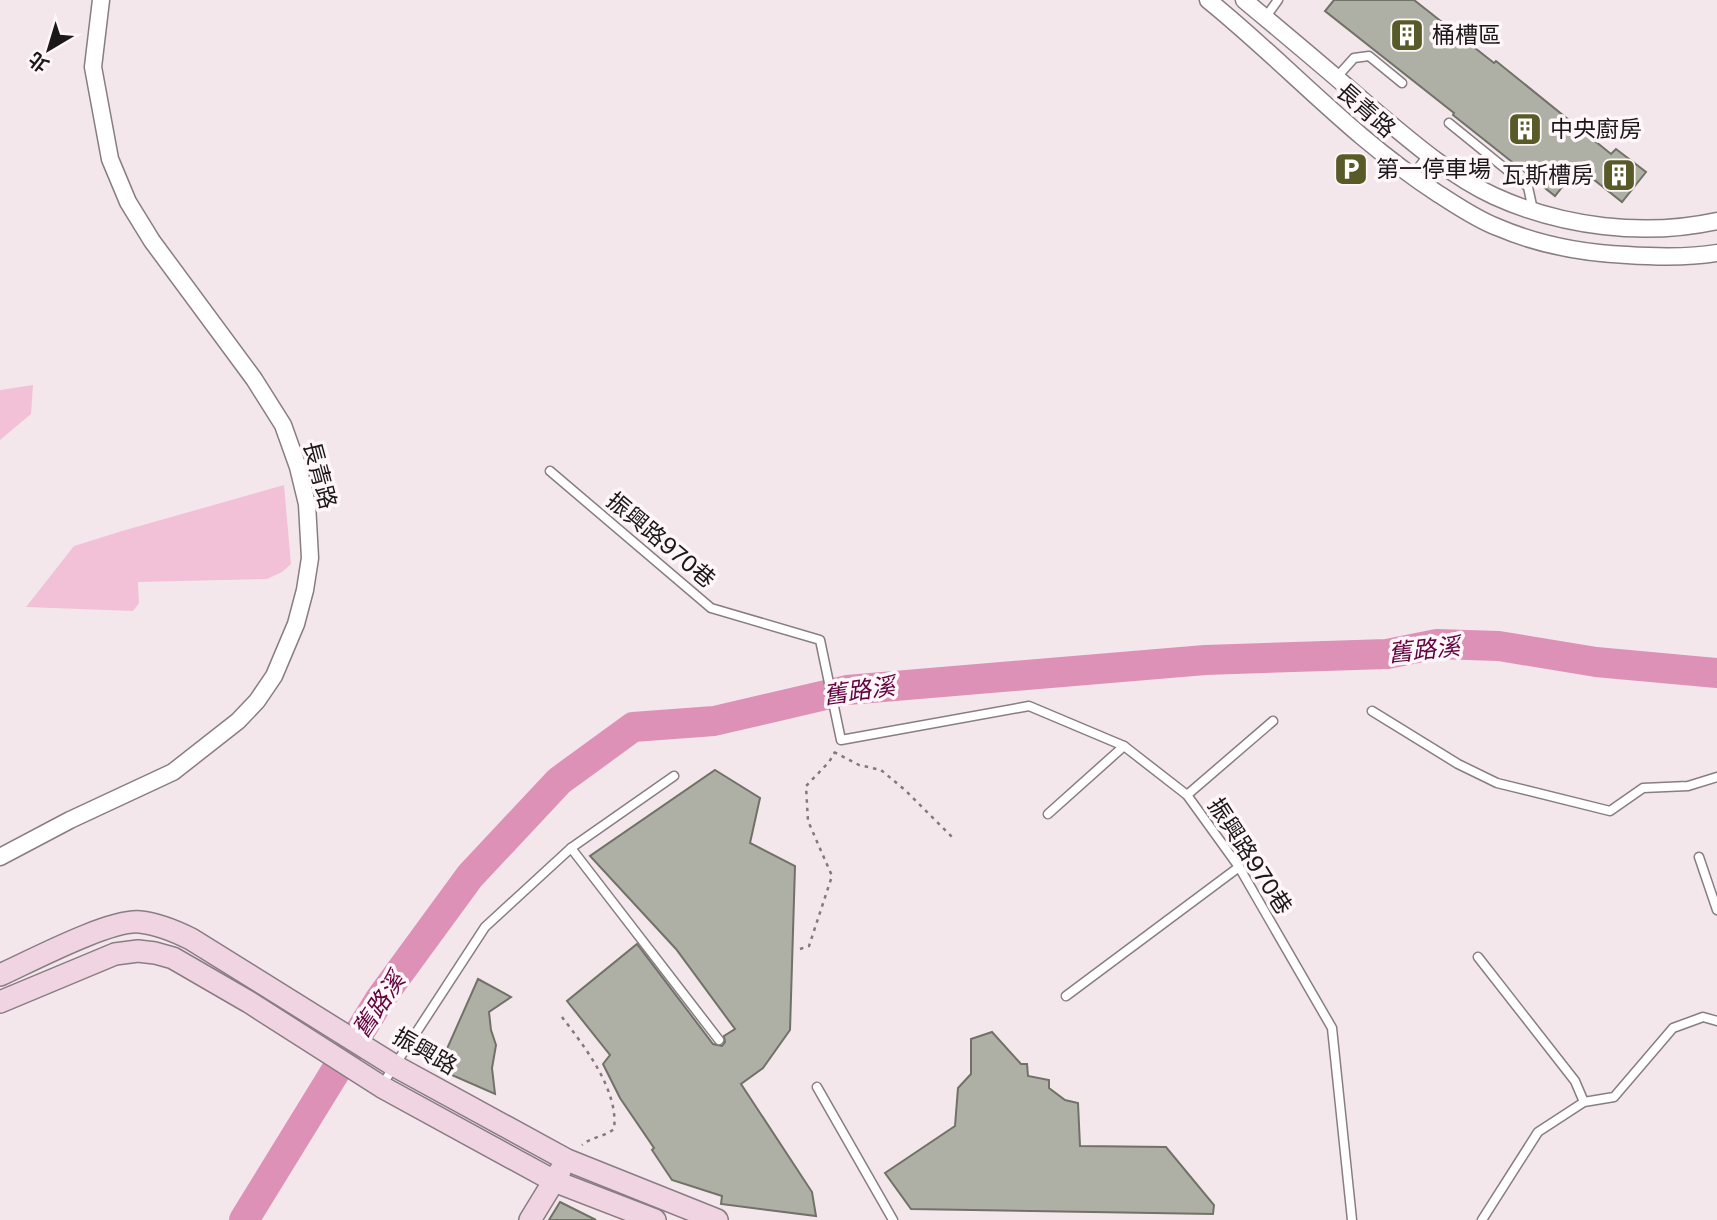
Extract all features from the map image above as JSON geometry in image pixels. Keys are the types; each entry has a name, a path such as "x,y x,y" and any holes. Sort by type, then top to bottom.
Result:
{"street":[{"name":"長青路","path":"0,857 70,820 173,772 238,721 257,701 274,676 296,624 310,558 307,504 282,425 254,379 152,241 128,201 110,159 93,66 101,0"},
{"name":"長青路","path":"1208,0 1267,49 1379,153 1455,205 1495,227 1560,248 1611,254 1671,257 1717,253"},
{"name":"長青路","path":"1244,0 1406,139 1493,196 1569,221 1661,229 1717,221"},
{"name":"振興路","path":"0,975 89,934 137,921 162,926 191,939 395,1066 567,1160 717,1220"},
{"path":"0,1002 115,954 138,951 173,958 382,1087 554,1181 655,1220"},
{"path":"530,1220 567,1160"}],"lane":[{"path":"1265,18 1278,0"},
{"path":"1336,78 1354,58 1369,56 1402,83"},
{"path":"1450,123 1528,187 1533,210"},
{"path":"1412,176 1429,154"},
{"name":"振興路970巷","path":"550,471 711,608 820,640 841,740 1029,706 1124,746 1187,795 1240,867 1332,1028 1352,1220"},
{"path":"1372,711 1458,764 1497,783 1610,811 1643,788 1688,786 1717,777"},
{"path":"1187,795 1273,721"},
{"path":"1048,814 1124,746"},
{"path":"382,1087 485,927 571,848 674,776"},
{"path":"571,848 719,1040"},
{"path":"1699,858 1717,910"},
{"path":"1066,996 1240,867"},
{"path":"1478,957 1575,1081 1584,1102"},
{"path":"1482,1220 1538,1132 1584,1102 1614,1097 1673,1028 1703,1017 1717,1021"},
{"path":"817,1087 893,1220"}],"path":[{"path":"800,949 809,946 832,876 808,821 806,786 829,762 841,740"},
{"path":"834,752 859,765 881,770 953,838"},
{"path":"562,1017 592,1057 612,1103 615,1119 614,1129 586,1142 567,1160"}],"shaded area":[{"path":"33,385 31,414 0,440 0,390"},
{"path":"284,485 291,564 282,572 267,579 138,582 139,603 133,611 26,607 74,546"}],"building":[{"path":"1334,0 1414,0 1494,63 1496,61 1611,154 1616,149 1646,172 1622,202 1578,167 1555,196 1325,11"},
{"path":"715,770 760,798 750,843 795,866 790,1030 763,1068 741,1084 812,1192 816,1216 721,1204 722,1196 672,1180 620,1098 603,1064 610,1055 567,1001 637,944 713,1044 722,1046 725,1042 724,1036 735,1029 676,949 590,856"},
{"path":"478,979 511,997 489,1012 496,1045 492,1068 495,1094 438,1069"},
{"path":"992,1032 1021,1064 1027,1064 1028,1076 1049,1080 1049,1088 1065,1100 1078,1103 1080,1146 1166,1147 1214,1205 1213,1214 911,1209 885,1173 955,1126 958,1088 971,1074 971,1039"},
{"path":"560,1202 596,1220 549,1220"}],"waterway":[{"name":"舊路溪","path":"244,1220 380,999 470,876 559,781 633,727 714,721 847,690 1205,660 1387,654 1437,644 1499,646 1596,662 1717,673"}],"place":[{"name":"桶槽區","path":"1407,35"},
{"name":"中央廚房","path":"1525,129"},
{"name":"第一停車場","path":"1351,169"},
{"name":"瓦斯槽房","path":"1619,175"}]}
